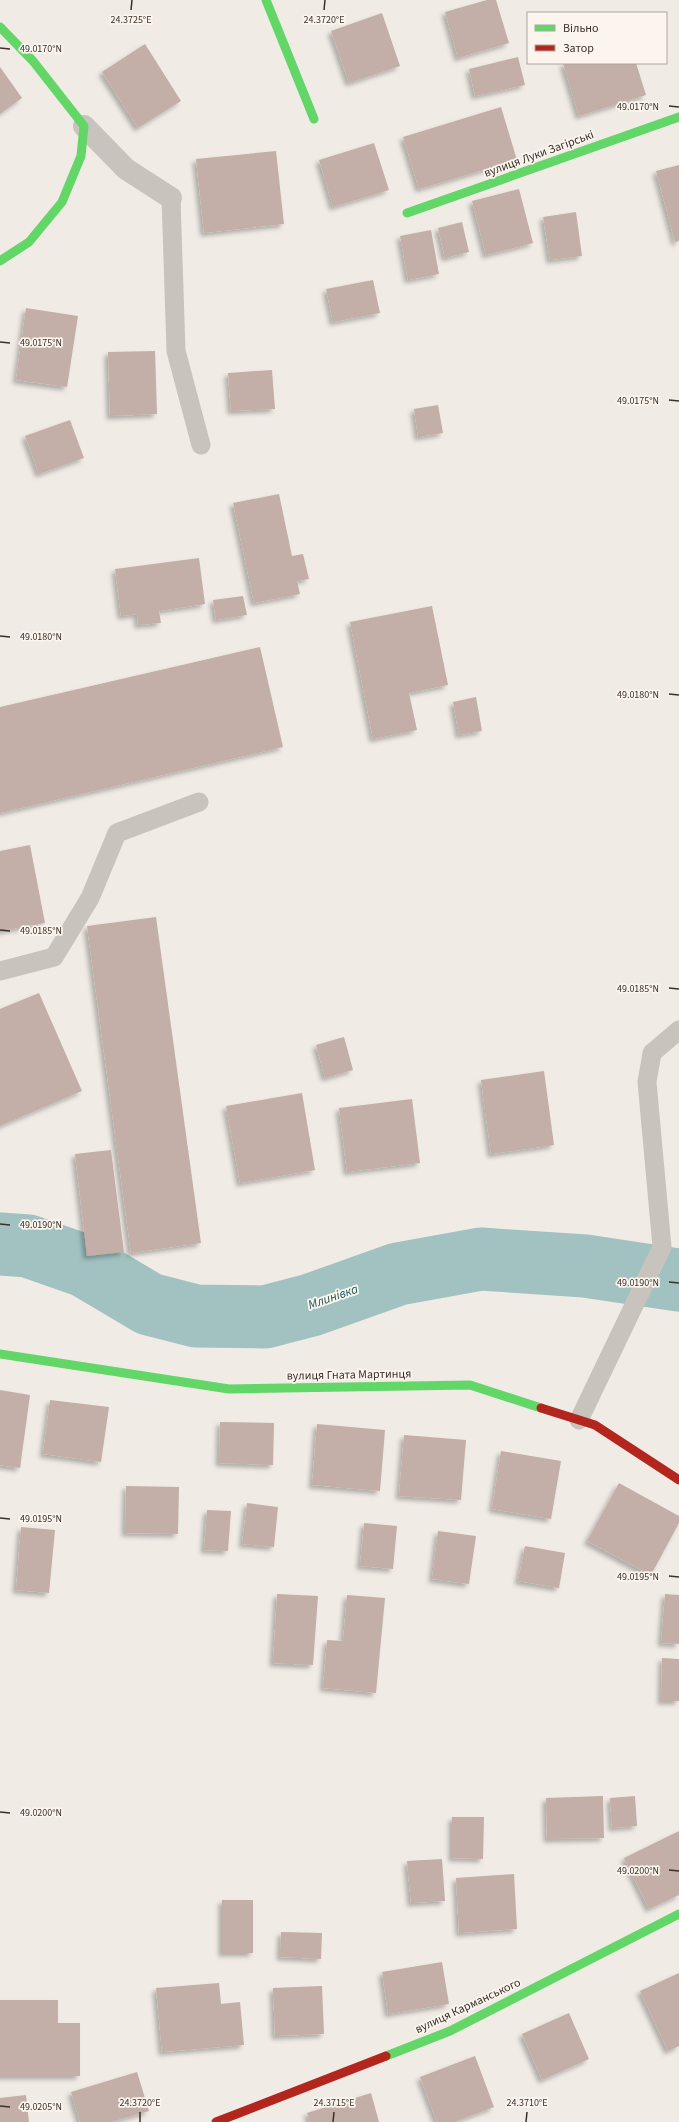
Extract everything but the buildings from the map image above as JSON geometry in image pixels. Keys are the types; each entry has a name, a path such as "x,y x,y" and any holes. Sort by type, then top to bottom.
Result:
{"street":[{"path":"266,0 314,119"},
{"path":"0,27 33,61 84,126 126,169 171,198"},
{"name":"вулиця Луки Загірські","path":"407,213 476,190 679,117"},
{"path":"0,262 30,242 62,202 81,156 84,126"},
{"name":"вулиця Гната Мартинця","path":"0,1354 229,1389 470,1385 595,1425 679,1480"},
{"name":"вулиця Карманського","path":"216,2122 450,2031 679,1914"}],"lane":[{"path":"171,198 176,351 201,444"},
{"path":"0,970 54,957 90,898 117,833 199,802"},
{"path":"579,1420 634,1302 662,1247 647,1082 652,1053 679,1030"}],"waterway":[{"name":"Млинівка","path":"0,1244 28,1246 85,1266 149,1304 196,1316 265,1317 311,1305 398,1274 481,1259 585,1266 679,1280"}],"traffic: fast":[{"path":"266,0 314,119"},
{"path":"0,27 33,61 84,126 81,156 62,202 29,242 0,261"},
{"path":"407,213 679,117"},
{"path":"0,1354 229,1389 470,1385 541,1408"},
{"path":"386,2056 450,2031 679,1914"}],"traffic: jam":[{"path":"541,1408 595,1425 679,1480"},
{"path":"216,2122 386,2056"}]}
